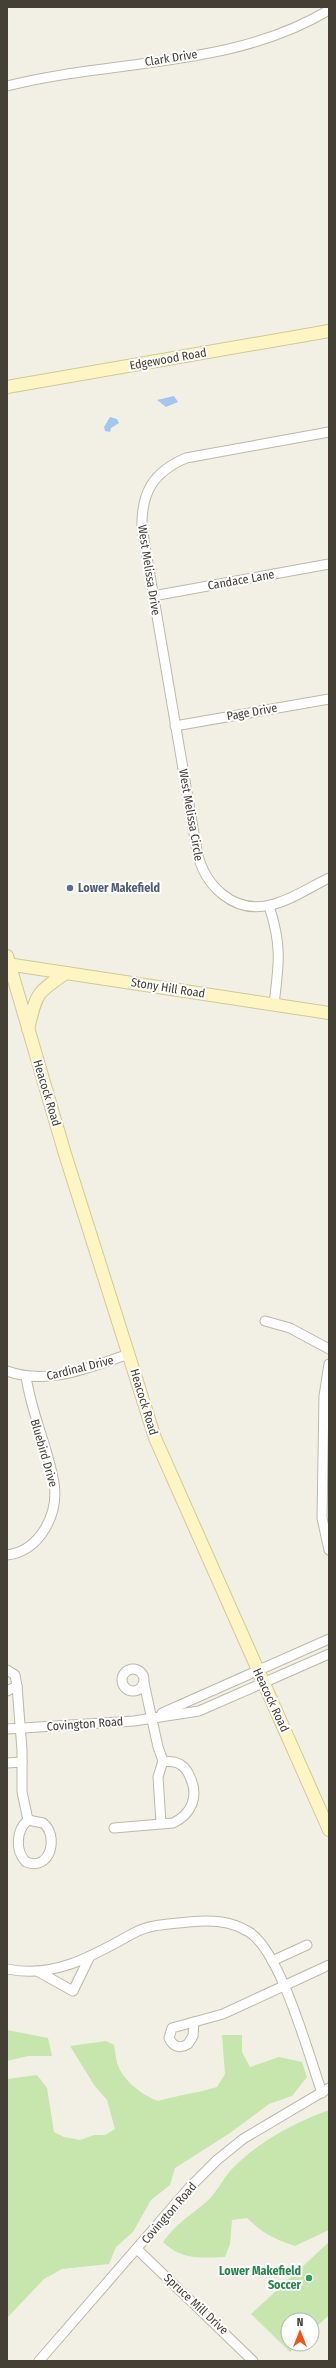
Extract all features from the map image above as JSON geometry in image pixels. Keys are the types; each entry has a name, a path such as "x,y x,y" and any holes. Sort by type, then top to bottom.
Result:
{"main road":[{"name":"Edgewood Road","path":"7,387 329,331"},
{"name":"Stony Hill Road","path":"8,961 66,972 329,1013"},
{"name":"Heacock Road","path":"8,961 65,1154 165,1463 214,1569 257,1670 329,1830"},
{"path":"28,1030 36,996 42,989 66,972"}],"street":[{"name":"Clark Drive","path":"7,86 226,49 275,35 329,10"},
{"name":"West Melissa Drive","path":"175,726 142,528 142,513 147,491 161,472 186,458 329,432"},
{"name":"Candace Lane","path":"153,596 329,564"},
{"name":"Page Drive","path":"175,726 329,699"},
{"name":"West Melissa Circle","path":"175,726 197,852 203,873 226,898 251,906 269,906"},
{"path":"274,1004 280,953 275,924 269,906 329,878"},
{"path":"265,1321 290,1328 329,1349"},
{"name":"Cardinal Drive","path":"7,1371 26,1376 52,1376 129,1354"},
{"path":"329,1364 324,1396 322,1518 329,1550"},
{"name":"Bluebird Drive","path":"7,1555 28,1547 43,1533 54,1509 55,1495 52,1473 29,1401 26,1376"},
{"name":"Covington Road","path":"151,1718 329,1639"},
{"name":"Covington Road","path":"7,1729 151,1718 199,1711 329,1654"},
{"path":"7,1670 14,1675 17,1686 24,1803 28,1820"},
{"path":"144,1683 151,1718 163,1761 158,1777 161,1823"},
{"path":"7,1691 17,1686"},
{"path":"114,1828 161,1823 180,1819 188,1810 196,1796 195,1790 186,1770 181,1764 163,1761"},
{"path":"7,1762 22,1762"},
{"path":"28,1820 43,1822 49,1832 50,1850 48,1857 41,1864 32,1865 26,1862 19,1852 20,1829 28,1820"},
{"path":"7,1969 37,1971 64,1967 90,1956 135,1932 163,1924 215,1921 237,1925 250,1932 260,1942 272,1962 285,1987 327,2091"},
{"path":"272,1962 307,1945"},
{"path":"37,1971 73,1991 90,1956"},
{"path":"194,2022 223,2014 285,1987 329,1965"},
{"name":"Covington Road","path":"39,2361 189,2188 224,2155 270,2122 327,2091"},
{"name":"Spruce Mill Drive","path":"137,2249 253,2361"}],"green space":[{"path":"7,2030 48,2038 52,2056 28,2056 7,2061"},
{"path":"222,2035 242,2035 242,2052 250,2067 279,2057 302,2062 307,2077 292,2096 269,2104 230,2133 175,2168 170,2185 151,2200 133,2232 116,2247 109,2264 62,2269 44,2279 7,2318 7,2079 37,2075 47,2088 54,2132 64,2137 80,2140 94,2135 105,2135 115,2129 107,2100 94,2085 70,2046 106,2041 114,2045 117,2063 124,2076 140,2091 158,2101 217,2087 225,2074"},
{"path":"329,2110 329,2230 295,2246 258,2228 247,2218 232,2220 230,2244 225,2257 192,2257 177,2252 163,2242 177,2226 209,2199 231,2170 241,2160 264,2142 289,2127"},
{"name":"Lower Makefield Soccer","path":"329,2242 329,2315 320,2323 320,2312 280,2312 280,2342 251,2314"}],"water":[{"path":"174,396 178,402 166,407 157,400"},
{"path":"110,417 117,419 119,423 111,428 110,432 105,431 104,427"}],"place":[{"name":"Lower Makefield","path":"70,888"},
{"name":"Lower Makefield Soccer","path":"309,2278"}]}
